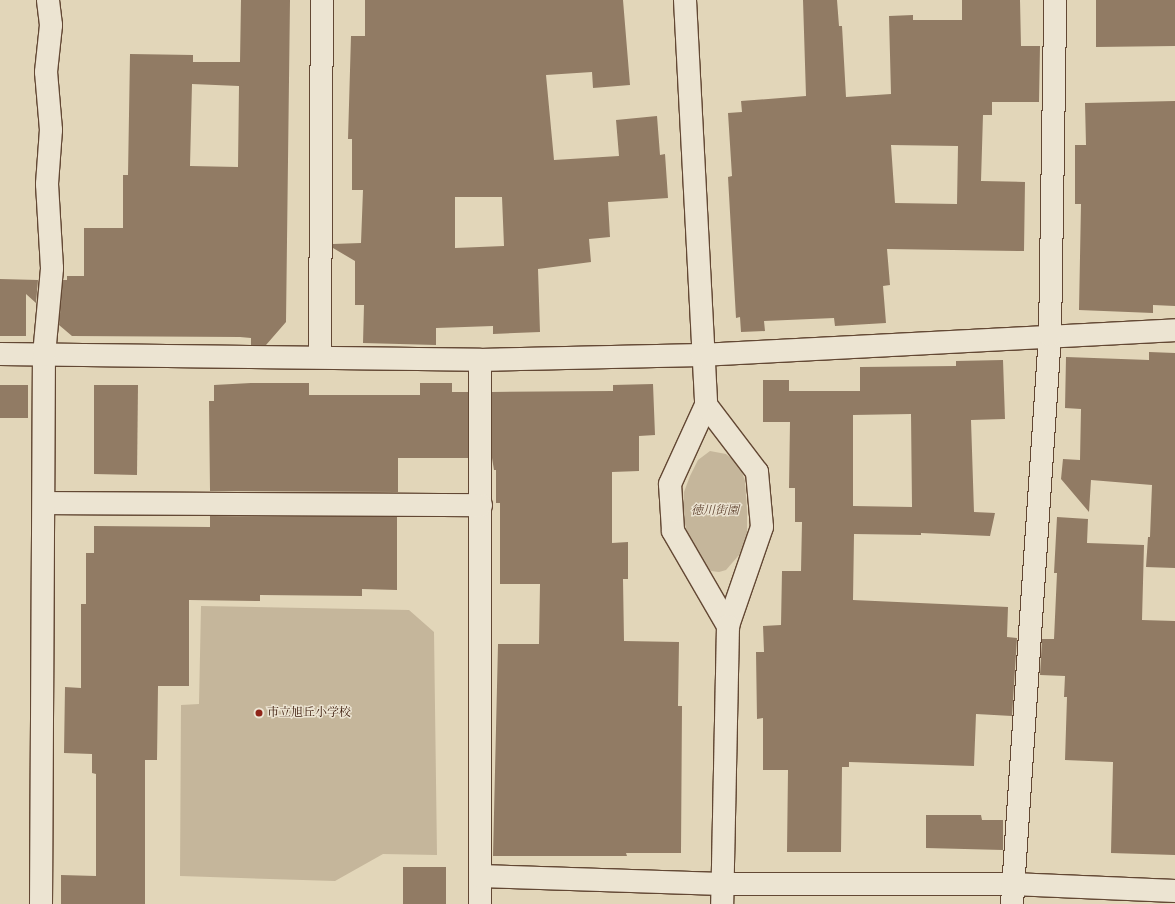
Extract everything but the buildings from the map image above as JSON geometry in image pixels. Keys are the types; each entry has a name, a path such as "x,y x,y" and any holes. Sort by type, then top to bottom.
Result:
{"street":[{"path":"41,904 44,355 52,268 47,184 51,130 46,72 51,24 48,0"},
{"path":"320,357 322,0"},
{"path":"684,0 702,355 706,405 670,484 673,530 728,626"},
{"path":"1012,894 1050,335 1055,0"},
{"path":"0,354 480,360 702,355 1050,335 1175,330"},
{"path":"480,360 480,904"},
{"path":"706,405 757,472 762,527 728,626 722,894"},
{"path":"44,503 481,505"},
{"path":"480,876 722,894 1012,894 1175,891"}],"green space":[{"name":"徳川街園","path":"710,451 726,454 740,466 745,481 747,538 739,555 726,570 719,572 711,571 706,567 687,532 682,513 684,492 690,476 698,460"},
{"path":"201,606 409,610 434,632 437,855 383,854 335,881 180,876 181,705 199,704"}],"place":[{"name":"市立旭丘小学校","path":"259,713"}]}
